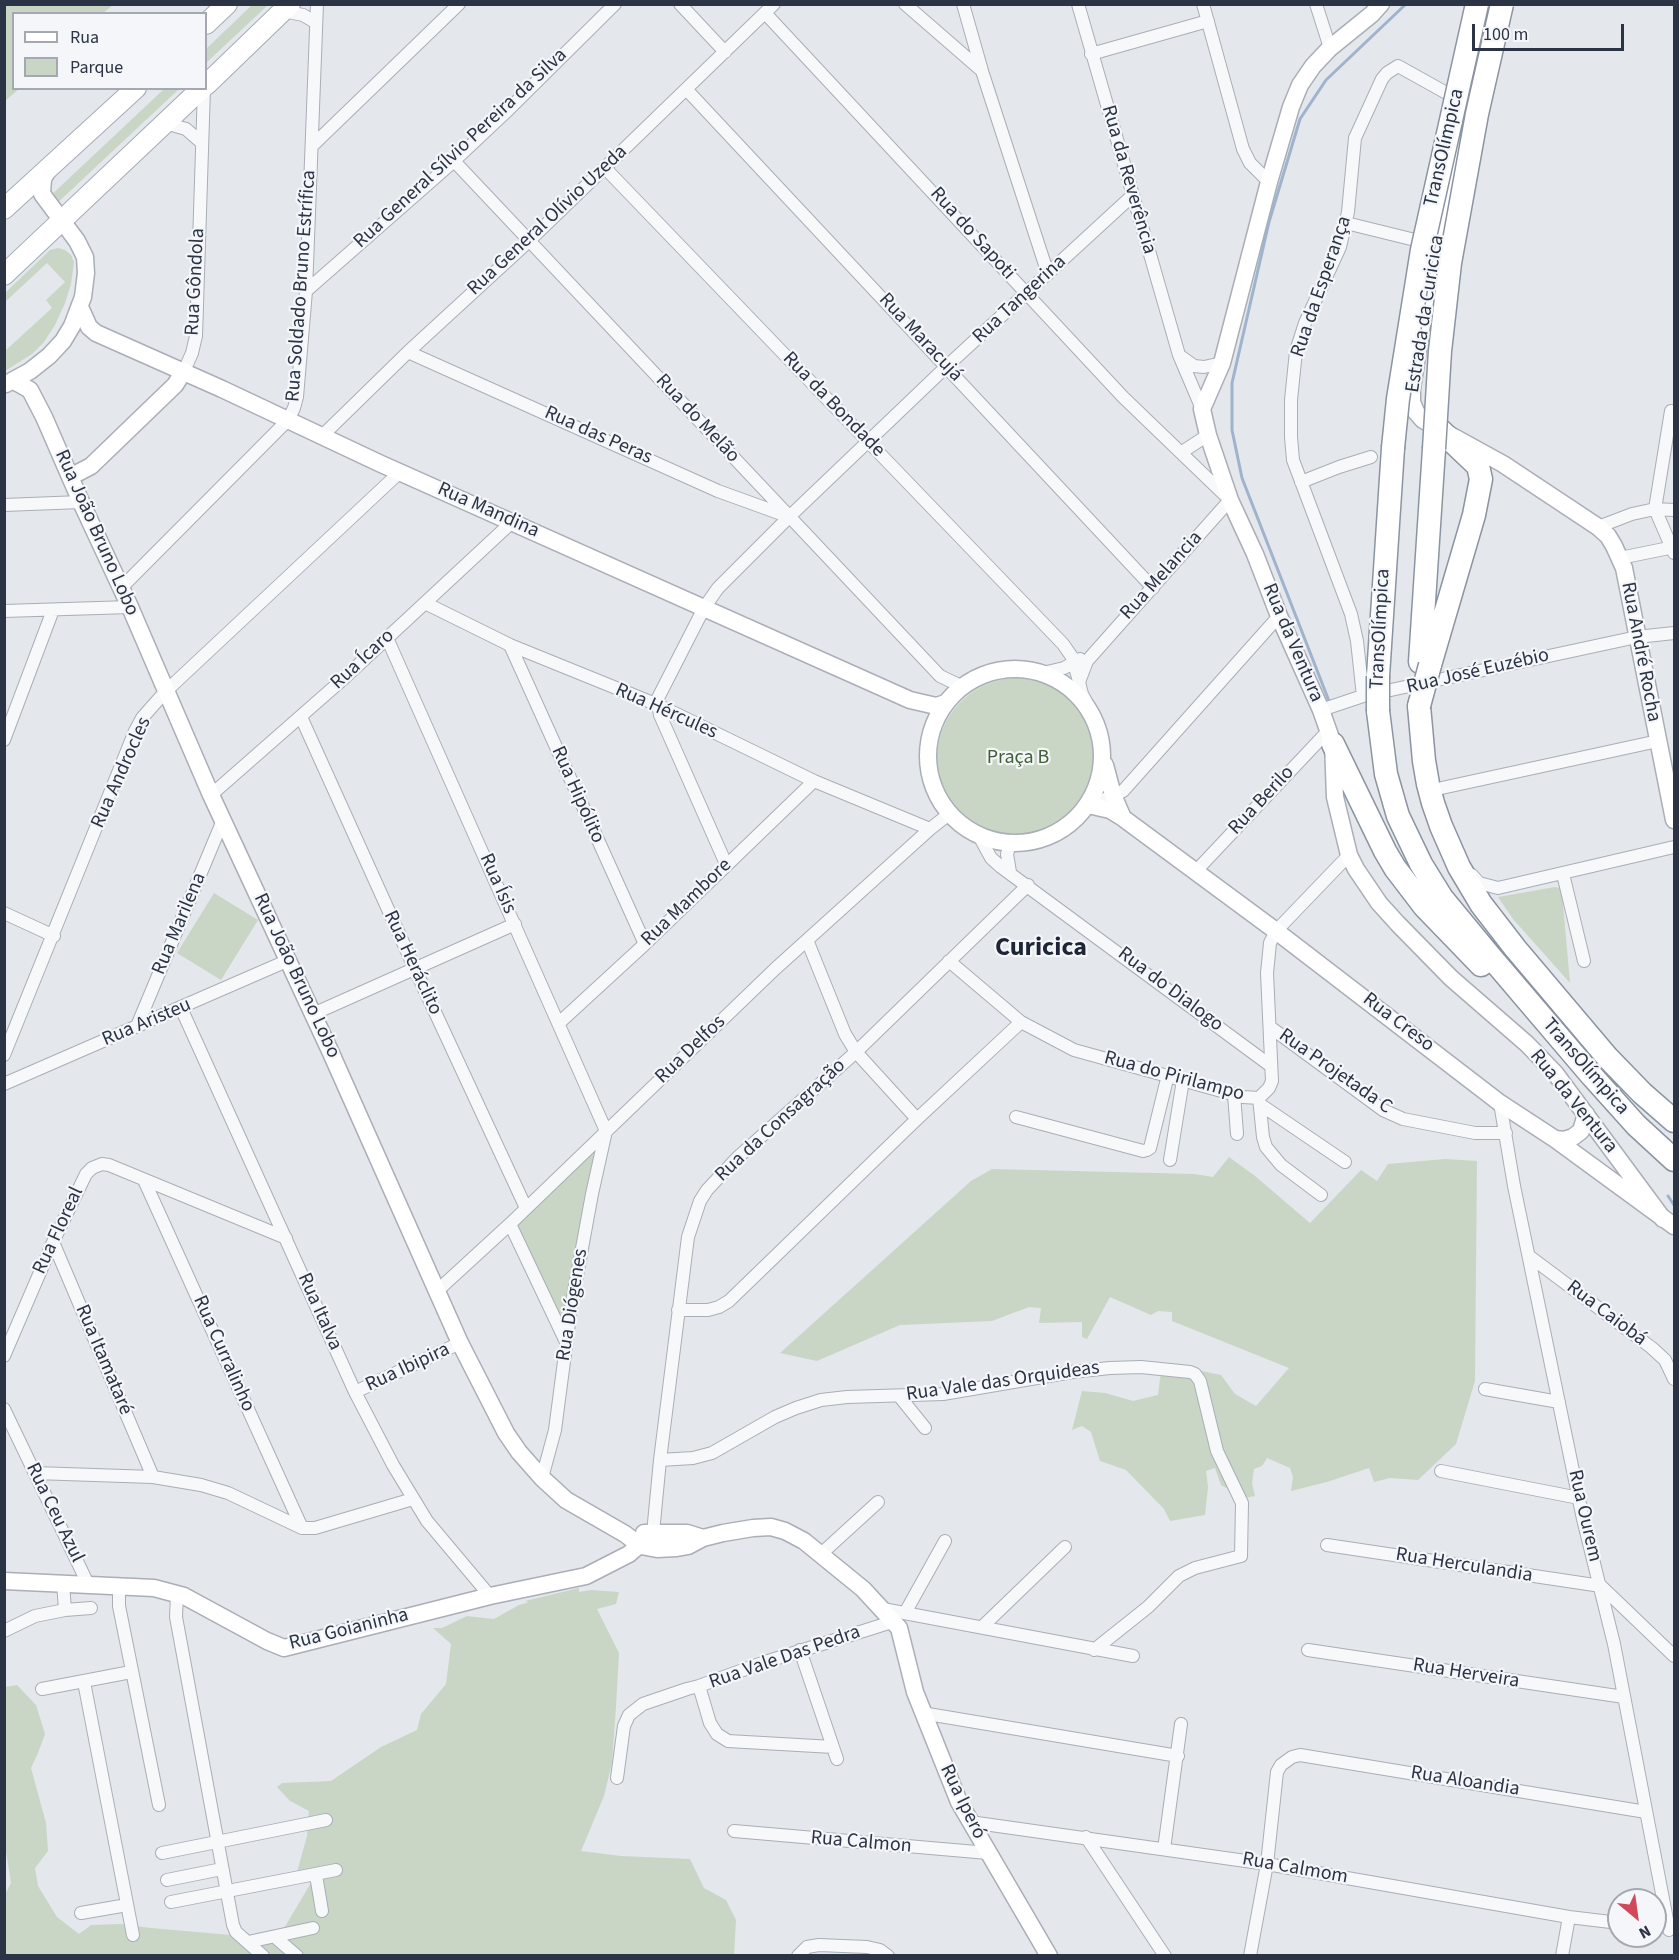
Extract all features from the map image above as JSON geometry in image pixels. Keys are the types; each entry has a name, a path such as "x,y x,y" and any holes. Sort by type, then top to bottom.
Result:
{"highway":[{"name":"TransOlímpica","path":"1477,4 1422,250 1398,399 1377,676 1371,704 1391,795 1398,816 1421,864 1442,898 1580,1062 1636,1125 1674,1160"},
{"name":"TransOlímpica","path":"1502,4 1477,114 1450,263 1440,351 1425,666 1419,714 1428,784 1441,826 1459,867 1481,904 1608,1058 1642,1093 1674,1121"},
{"path":"1425,666 1474,515 1481,479 1478,466 1436,439"},
{"path":"1330,738 1385,851 1424,906 1538,1024 1580,1062"}],"main road":[{"path":"207,23 227,4"},
{"path":"207,84 287,8"},
{"path":"4,209 134,90"},
{"path":"4,275 201,90"}],"street":[{"name":"Rua Soldado Bruno Estrífica","path":"121,588 288,420 297,397 306,291 317,4"},
{"path":"312,146 459,4"},
{"name":"Rua General Sílvio Pereira da Silva","path":"306,291 454,161 615,4"},
{"path":"680,4 725,52"},
{"path":"905,4 982,70"},
{"path":"963,4 1048,274"},
{"name":"Rua da Reverência","path":"1078,4 1179,356 1202,409"},
{"path":"1203,4 1243,149 1250,163 1269,182"},
{"path":"1316,4 1330,48"},
{"path":"1202,409 1222,363 1284,125 1300,85 1313,66 1330,48 1381,4"},
{"name":"Estrada da Curicica","path":"1490,4 1436,243 1412,389 1412,402 1416,412 1436,439 1503,464 1598,527"},
{"path":"287,8 315,22"},
{"name":"Rua General Olívio Uzeda","path":"322,436 408,352 530,240 770,8"},
{"name":"Rua do Sapoti","path":"770,8 1027,294 1123,396 1230,500"},
{"path":"1091,54 1208,21"},
{"name":"Rua da Esperança","path":"1371,704 1353,621 1293,460 1291,400 1296,351 1305,324 1340,247 1350,198 1355,138 1387,73 1398,66 1403,68 1466,105"},
{"name":"Rua Maracujá","path":"686,89 1153,588"},
{"name":"Rua Gôndola","path":"70,477 91,466 175,385 192,353 196,336 204,90"},
{"path":"314,108 322,117 329,120 338,119"},
{"path":"165,123 186,129 202,142"},
{"name":"Rua do Melão","path":"454,161 940,676 963,687"},
{"name":"Rua da Bondade","path":"605,168 1060,641 1069,651 1069,665 1079,682"},
{"path":"9,383 50,356 72,326 80,307 86,273 85,257 77,241 42,194 43,179 48,170"},
{"name":"Rua Tangerina","path":"658,705 658,698 704,608 718,588 947,366 1132,196"},
{"path":"1346,222 1411,239"},
{"name":"Rua Mandina","path":"80,307 89,327 96,333 184,371 400,472 910,700 936,706 947,701"},
{"name":"Rua das Peras","path":"408,352 718,490 789,517"},
{"path":"1179,356 1194,366 1203,367 1222,363"},
{"name":"Rua João Bruno Lobo","path":"9,383 30,390 35,397 130,607 222,820 289,960 460,1344 506,1433 519,1452 566,1500 625,1534 641,1546"},
{"name":"Rua da Ventura","path":"1202,409 1208,435 1230,500 1321,710 1330,738 1335,797 1349,855 1379,903 1398,924 1469,996 1539,1056 1669,1222"},
{"path":"1620,558 1674,549 1655,509 1671,411"},
{"path":"1182,452 1208,435"},
{"path":"1301,482 1325,471 1371,457"},
{"name":"Rua Androcles","path":"4,1055 142,718 165,692 400,472"},
{"name":"Rua Melancia","path":"1079,682 1083,668 1094,651 1230,500"},
{"path":"4,505 81,502"},
{"path":"1598,527 1632,514 1655,509 1674,510"},
{"name":"Rua Ícaro","path":"211,795 301,717 512,522"},
{"name":"Rua André Rocha","path":"1598,527 1608,536 1624,568 1658,741 1669,767 1674,820"},
{"name":"Rua Hércules","path":"425,603 510,645 658,705 814,782 930,829"},
{"path":"4,611 130,607"},
{"path":"4,740 53,610"},
{"path":"1089,804 1123,791 1279,616"},
{"name":"Rua José Euzébio","path":"1321,710 1371,704 1637,637 1674,633"},
{"name":"Rua Ísis","path":"387,638 606,1131"},
{"name":"Rua Hipólito","path":"510,645 645,944"},
{"name":"Rua Melancia","path":"1042,673 1069,665 1094,651"},
{"path":"1091,711 1084,701 1065,684 1042,673 1029,670 1001,670 987,674 963,687 947,701 929,741 928,768 936,794 949,814 963,827 994,842 1010,844 1040,840 1054,835 1079,817 1089,804 1105,765"},
{"name":"Rua do Melão","path":"940,676 947,701"},
{"path":"1079,682 1098,726 1113,795 1123,818"},
{"name":"Rua Mandina","path":"910,700 928,716 933,728"},
{"path":"658,705 660,715 726,864"},
{"name":"Rua Heráclito","path":"301,717 526,1208"},
{"name":"Rua Berilo","path":"1196,871 1330,738"},
{"path":"1437,789 1658,741"},
{"path":"1105,765 1117,779 1138,772"},
{"path":"1433,774 1453,841 1471,874 1479,883 1498,888 1674,848"},
{"name":"Rua Mambore","path":"559,1023 814,782"},
{"name":"Rua Creso","path":"1089,804 1110,810 1123,818 1276,931 1500,1103 1555,1139 1669,1222"},
{"name":"Rua Delfos","path":"437,1291 807,940 949,814"},
{"name":"Rua Marilena","path":"137,1026 222,820"},
{"path":"908,821 919,840"},
{"name":"Rua do Dialogo","path":"979,836 991,858 1271,1066"},
{"path":"1010,844 1007,854 1010,872"},
{"name":"Rua do Pirilampo","path":"949,961 1021,1022 1074,1050 1260,1101 1272,1081 1268,956 1270,943 1276,931 1349,855"},
{"path":"1563,874 1584,961"},
{"name":"Rua da Consagração","path":"653,1533 688,1237 700,1201 707,1190 737,1158 856,1052 1028,885"},
{"path":"4,913 54,936"},
{"path":"313,1014 515,924"},
{"path":"807,940 845,1034 856,1052 917,1119"},
{"name":"Rua Aristeu","path":"4,1084 289,960"},
{"name":"Rua Italva","path":"181,1008 355,1392 403,1484 427,1521 490,1596"},
{"path":"678,1310 708,1310 719,1308 729,1301 1021,1022"},
{"name":"Rua Projetada C","path":"1270,1027 1383,1110 1403,1119 1475,1133 1506,1134"},
{"path":"1016,1117 1147,1150 1150,1148 1168,1076"},
{"path":"1170,1160 1183,1080"},
{"path":"1234,1094 1237,1134"},
{"path":"1260,1101 1345,1162"},
{"path":"1260,1101 1263,1137 1271,1155 1321,1195"},
{"name":"Rua Ourem","path":"1500,1103 1514,1186 1579,1498 1601,1586 1672,1930"},
{"path":"1555,1139 1564,1140 1581,1131 1586,1114"},
{"name":"Rua Diógenes","path":"543,1478 555,1430 566,1343 592,1194 606,1131"},
{"name":"Rua Floreal","path":"5,1352 53,1242 86,1174 92,1168 102,1164 109,1165 286,1238"},
{"name":"Rua Curralinho","path":"144,1180 302,1528"},
{"path":"510,1224 566,1343"},
{"name":"Rua Itamataré","path":"53,1242 153,1478"},
{"name":"Rua Caiobá","path":"1529,1256 1652,1347 1665,1360 1674,1379"},
{"name":"Rua Ibipira","path":"355,1392 460,1344"},
{"name":"Rua Vale das Orquideas","path":"660,1460 693,1458 712,1453 775,1417 822,1400 943,1394 1072,1372 1131,1368 1179,1370 1196,1374 1200,1381 1217,1451 1242,1503 1245,1555 1195,1568 1179,1576 1148,1607 1094,1650"},
{"path":"1485,1389 1559,1402"},
{"path":"900,1397 925,1428"},
{"name":"Rua Ceu Azul","path":"4,1409 88,1584"},
{"path":"1441,1471 1579,1498"},
{"path":"35,1473 153,1478 201,1485 228,1494 302,1528 315,1528 413,1499"},
{"path":"821,1554 878,1502"},
{"path":"641,1546 657,1549 677,1548 688,1546 703,1538 753,1528 771,1527 804,1541 894,1614 982,1627 1133,1656"},
{"name":"Rua Goianinha","path":"4,1581 154,1588 177,1594 284,1648 490,1596 586,1576 620,1560 641,1546 653,1533"},
{"path":"625,1534 687,1533 703,1538"},
{"path":"894,1614 945,1541"},
{"name":"Rua Herculandia","path":"1327,1545 1601,1586"},
{"path":"982,1627 1065,1547"},
{"path":"63,1583 65,1610"},
{"path":"119,1586 119,1606 131,1672 159,1805"},
{"path":"1601,1586 1674,1656"},
{"path":"177,1594 176,1617 233,1924 236,1932 263,1956"},
{"path":"4,1631 35,1616 91,1608"},
{"name":"Rua Iperó","path":"894,1614 903,1637 922,1713 959,1802 1049,1956"},
{"name":"Rua Vale Das Pedra","path":"800,1650 835,1753 728,1741 717,1734 710,1723 699,1686 894,1614"},
{"name":"Rua Herveira","path":"1308,1650 1624,1697"},
{"path":"42,1689 131,1672"},
{"path":"84,1682 133,1935"},
{"path":"618,1778 624,1726 629,1715 643,1704 699,1686"},
{"path":"922,1713 1178,1756"},
{"path":"1164,1849 1181,1724"},
{"name":"Rua Aloandia","path":"1267,1864 1277,1772 1292,1756 1300,1755 1646,1812"},
{"path":"162,1853 326,1820"},
{"name":"Rua Calmom","path":"970,1822 1267,1864 1569,1917 1607,1922"},
{"name":"Rua Calmon","path":"734,1831 988,1853"},
{"path":"1086,1837 1165,1956"},
{"path":"1250,1956 1267,1864"},
{"path":"167,1880 222,1869"},
{"path":"171,1902 336,1870"},
{"path":"316,1875 322,1911"},
{"path":"81,1913 127,1905"},
{"path":"1562,1956 1569,1917"},
{"path":"248,1942 313,1928"},
{"path":"275,1937 297,1956"},
{"path":"798,1956 807,1947 819,1945 867,1947 880,1950 888,1955"}],"green space":[{"path":"5,4 113,4 104,12 12,12 12,90 18,90 5,101"},
{"path":"253,4 268,5 207,62 207,48"},
{"path":"163,90 178,90 53,207 47,199"},
{"path":"58,248 71,255 74,262 65,303 44,342 32,354 5,371 5,351 52,308 46,300 65,282 47,263 5,302 5,293 50,250"},
{"name":"Praça B","path":"1018,678 1034,679 1049,684 1076,701 1093,728 1098,743 1098,775 1093,790 1076,817 1049,834 1034,839 1018,840 1002,839 987,834 960,817 943,790 938,775 937,759 938,743 943,728 960,701 987,684 1002,679"},
{"path":"1560,888 1562,893 1570,983 1513,919 1498,897"},
{"path":"214,893 258,920 221,980 177,953"},
{"path":"606,1131 566,1343 510,1224"},
{"path":"1229,1157 1310,1223 1361,1170 1377,1181 1388,1164 1445,1159 1477,1161 1475,1381 1456,1444 1418,1480 1390,1478 1374,1482 1369,1468 1291,1491 1293,1477 1290,1468 1267,1458 1262,1466 1254,1469 1252,1483 1255,1496 1244,1498 1221,1485 1215,1468 1206,1471 1208,1487 1205,1515 1170,1521 1164,1509 1126,1470 1100,1461 1091,1432 1082,1426 1072,1430 1082,1391 1105,1393 1133,1401 1158,1395 1162,1363 1221,1375 1235,1394 1256,1406 1289,1368 1172,1321 1172,1312 1158,1311 1151,1315 1110,1297 1087,1339 1082,1337 1082,1322 1039,1323 1041,1308 1029,1307 992,1321 900,1325 817,1361 780,1353 971,1181 992,1169 1194,1174 1213,1177"},
{"path":"579,1588 579,1592 591,1590 619,1592 616,1604 597,1609 619,1653 616,1707 612,1763 604,1796 581,1851 621,1856 690,1859 704,1888 726,1900 736,1920 734,1956 5,1956 4,1896 11,1883 4,1839 5,1687 17,1685 36,1705 45,1734 31,1768 46,1823 48,1851 35,1868 38,1886 57,1917 79,1934 91,1925 120,1924 242,1936 276,1942 312,1881 297,1872 307,1836 309,1811 290,1801 277,1787 282,1783 331,1781 381,1747 417,1730 421,1714 446,1684 451,1644 433,1628 442,1628 467,1616 494,1619 529,1602 525,1601"}],"waterway":[{"path":"1329,701 1242,478 1232,430 1232,383 1269,222 1300,119 1326,80 1406,4"},
{"path":"1668,1196 1674,1205"}],"district":[{"name":"Curicica","path":"1041,949"}]}
